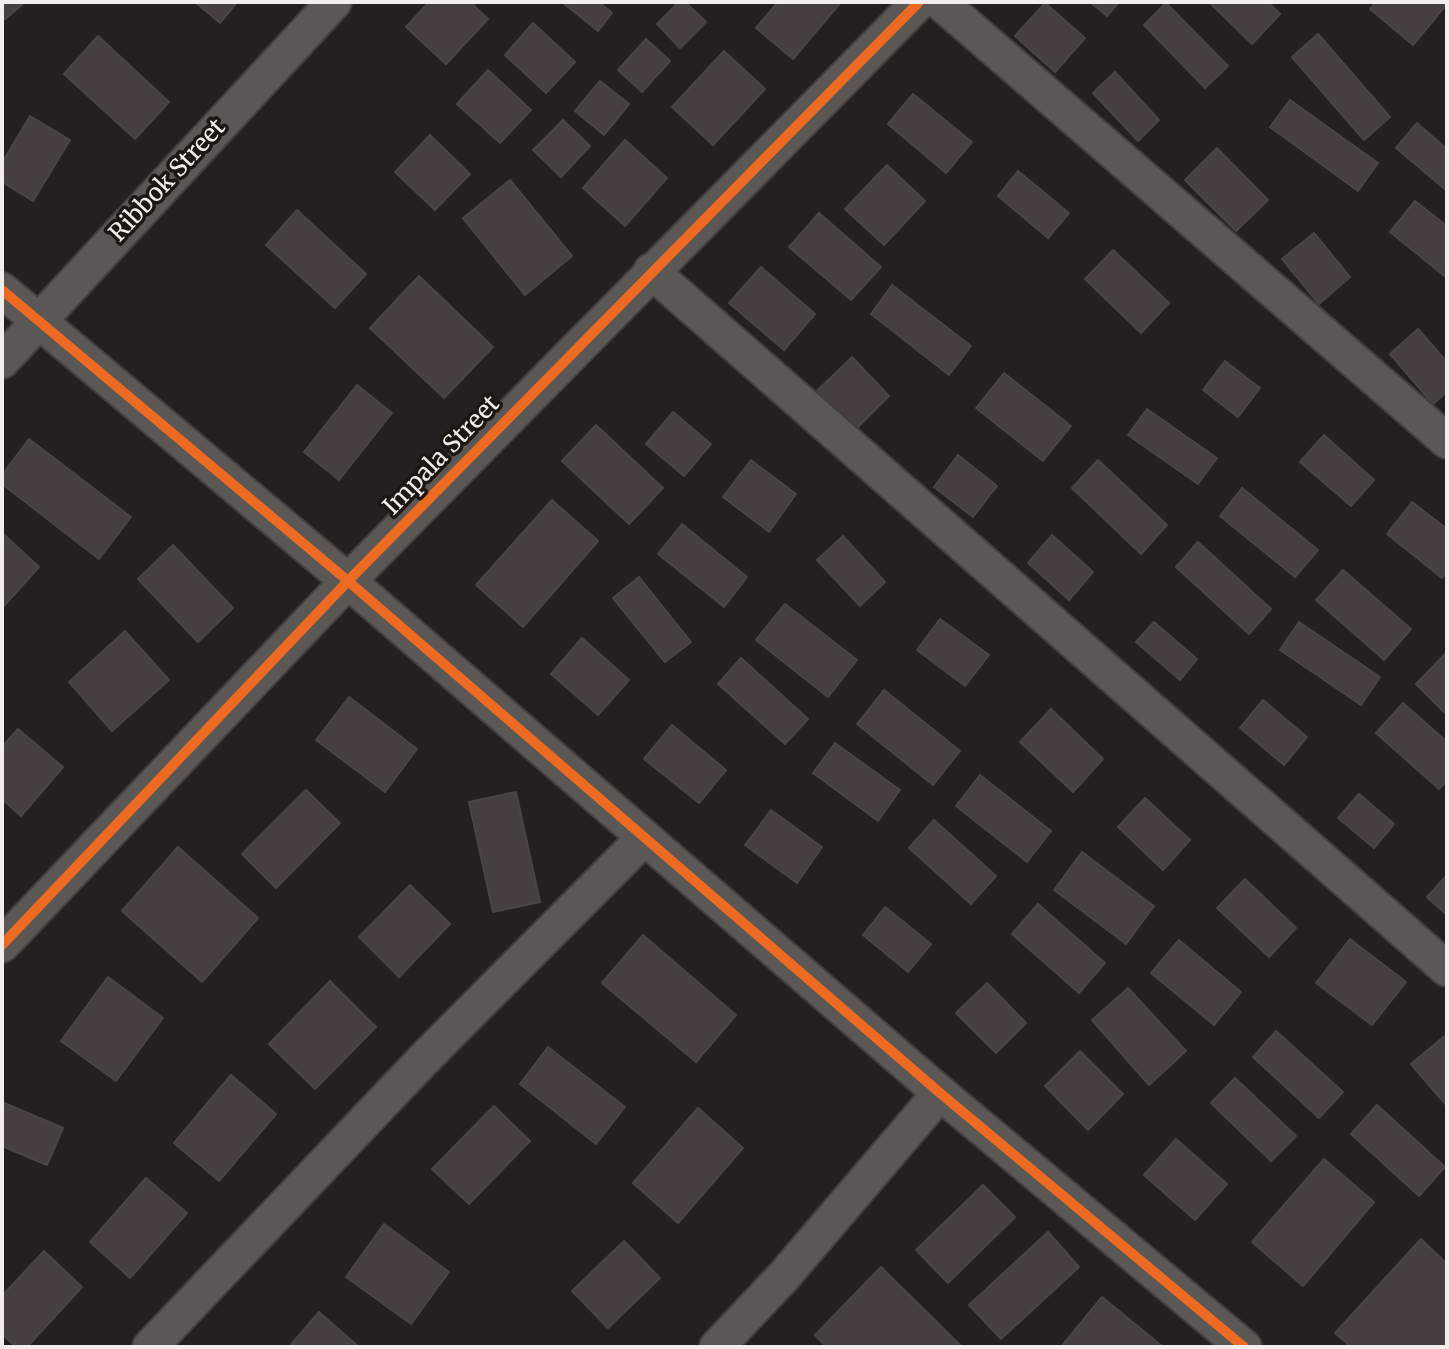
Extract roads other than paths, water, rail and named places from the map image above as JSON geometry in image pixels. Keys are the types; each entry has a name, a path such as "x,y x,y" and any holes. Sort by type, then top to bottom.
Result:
{"street":[{"name":"Ribbok Street","path":"2,361 334,2"},
{"name":"Impala Street","path":"2,945 348,581 919,2"},
{"path":"940,2 1447,441"},
{"path":"651,271 1447,969"},
{"path":"2,290 348,581 643,839 1239,1345"},
{"path":"150,1347 425,1058 643,839"},
{"path":"717,1347 784,1276 940,1093"}]}
